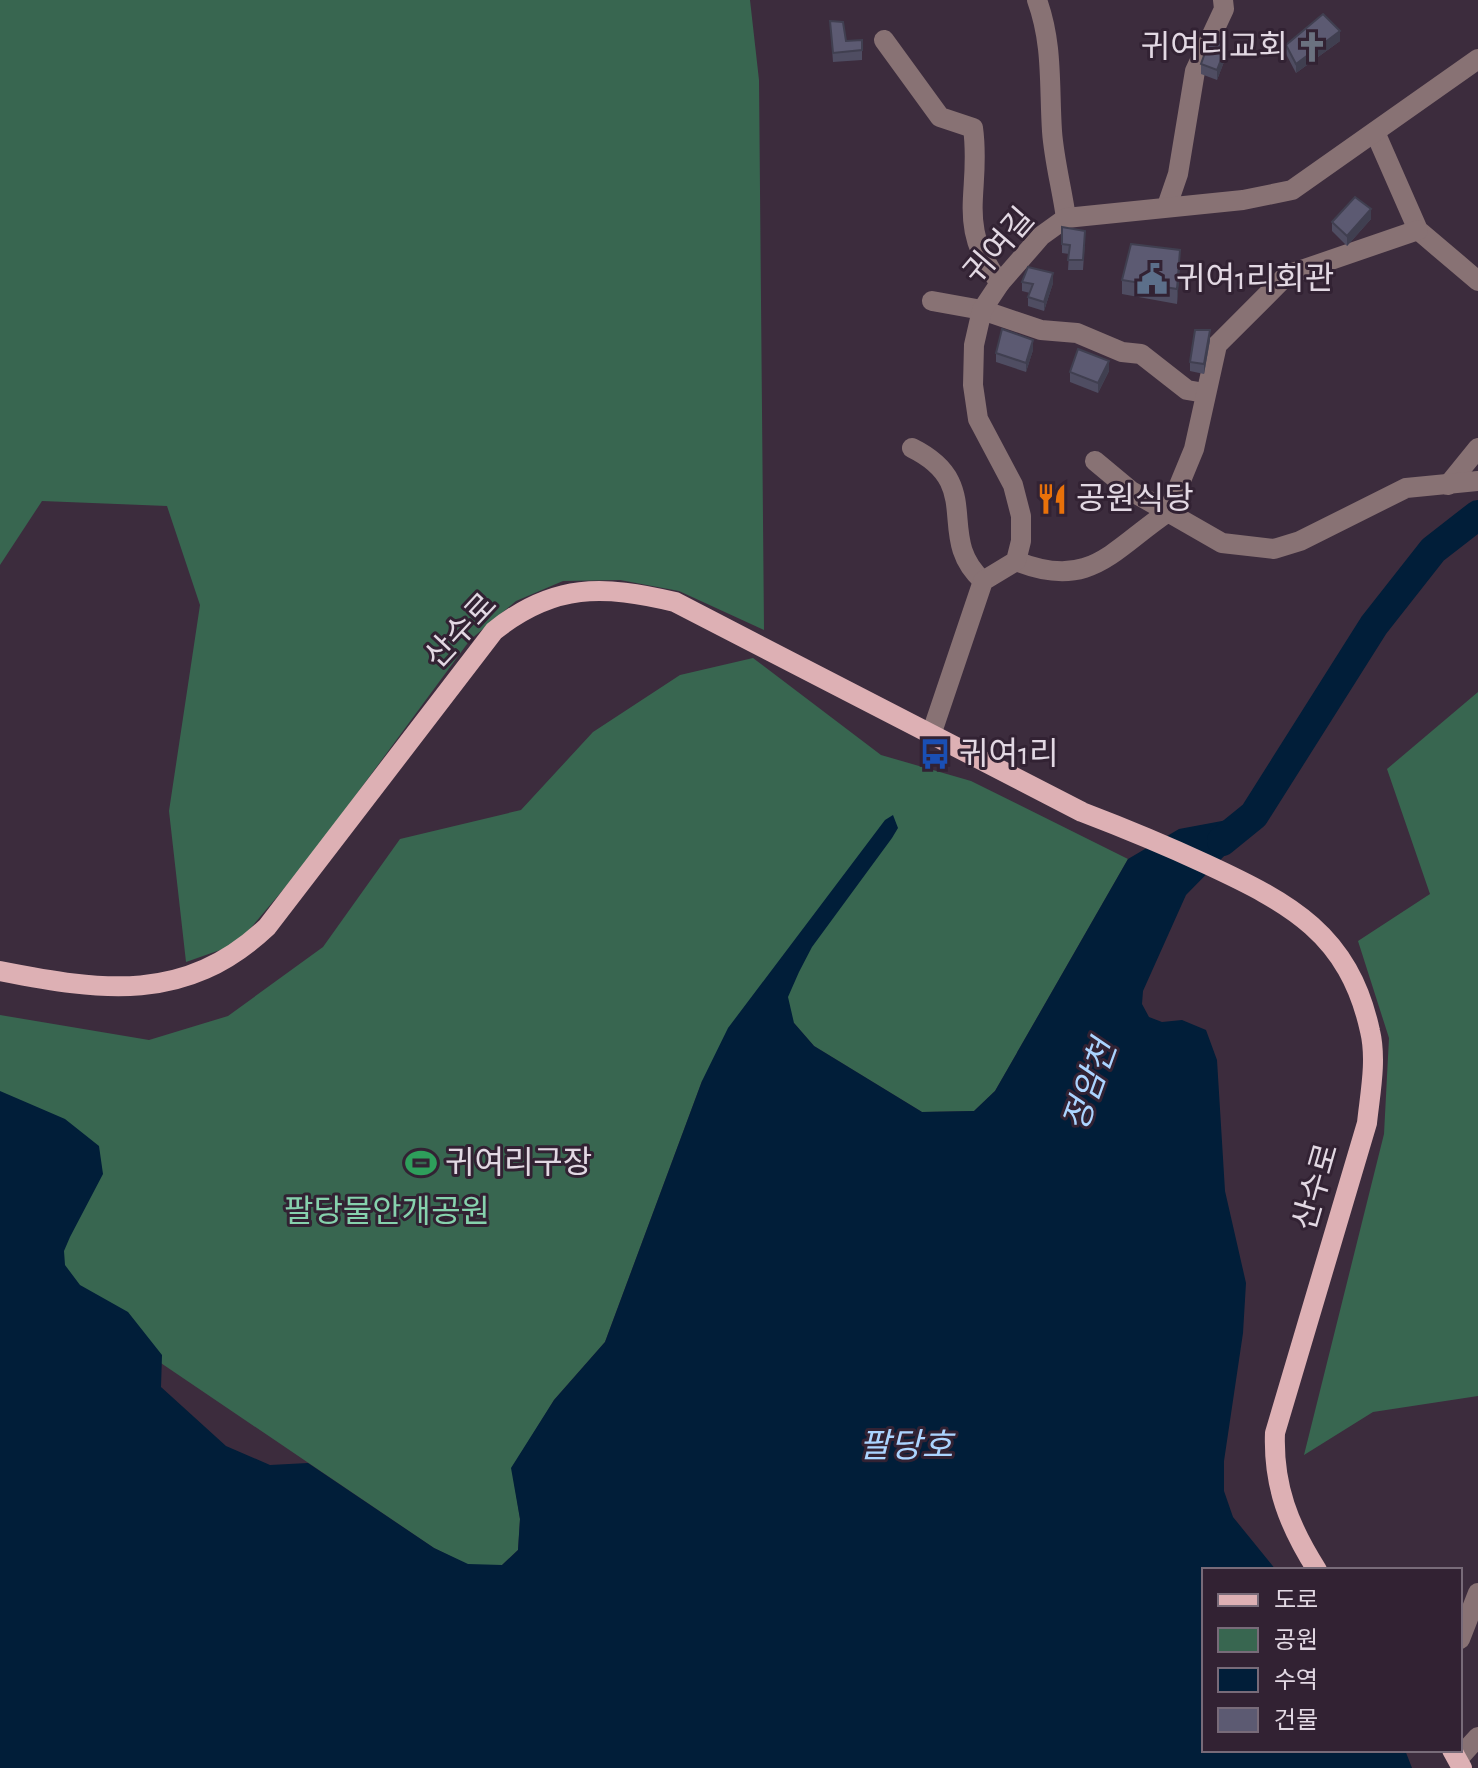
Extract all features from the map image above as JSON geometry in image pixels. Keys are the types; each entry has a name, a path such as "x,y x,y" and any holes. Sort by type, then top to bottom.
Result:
{"main road":[{"name":"산수로","path":"0,971 82,987 171,982 211,970 239,954 267,927 304,883 469,659 494,631 518,611 550,596 612,590 675,602 1082,812 1136,832 1271,894 1295,910 1341,957 1360,993 1371,1034 1372,1078 1367,1123 1275,1433 1274,1463 1278,1492 1290,1523 1316,1568"}],"street":[{"path":"1037,0 1047,28 1051,59 1052,130 1066,218"},
{"path":"1167,206 1178,174 1195,71 1224,9 1223,0"},
{"path":"884,40 940,117 973,128 971,222 977,247 1000,283"},
{"name":"귀여길","path":"1016,561 1021,541 1021,516 1013,485 978,419 973,385 974,345 982,310 1000,283 1041,236 1066,218 1243,200 1292,190 1478,59"},
{"path":"1375,132 1418,230 1478,281"},
{"path":"931,735 983,581 1016,561 1034,568 1090,569 1106,561 1128,539 1168,512 1194,449 1217,345 1287,275 1418,230"},
{"path":"932,301 982,310 1041,330 1077,333 1122,352 1141,354 1187,390 1205,393"},
{"path":"912,448 933,458 948,473 967,566 983,581"},
{"path":"1448,485 1478,448"},
{"path":"1095,461 1131,491 1222,543 1274,549 1300,541 1406,488 1478,481"},
{"path":"1462,1634 1478,1593"},
{"path":"1457,1759 1478,1737"}],"green space":[{"path":"0,0 750,0 759,80 764,630 679,591 620,580 563,581 516,601 470,640 305,864 237,944 186,962 169,811 200,605 167,506 42,501 0,565"},
{"name":"팔당물안개공원","path":"753,658 881,755 971,781 1128,859 995,1091 974,1111 922,1112 814,1046 794,1023 702,1081 605,1342 554,1400 512,1468 520,1519 518,1550 502,1565 468,1565 434,1548 0,1254 0,1015 149,1040 228,1016 323,947 400,839 521,810 593,732 680,675"},
{"path":"1478,692 1478,1396 1373,1412 1304,1455 1384,1134 1389,1038 1358,941 1430,894 1387,769"}],"water":[{"name":"팔당호","path":"893,815 898,828 812,947 788,997 794,1023 814,1046 922,1112 974,1111 995,1091 1128,859 1179,829 1254,815 1232,848 1186,895 1143,991 1142,1004 1149,1017 1162,1022 1182,1020 1206,1030 1217,1060 1225,1191 1246,1283 1243,1333 1224,1461 1224,1491 1233,1517 1274,1568 1202,1568 1202,1752 1406,1752 1412,1768 0,1768 0,1091 65,1119 99,1146 103,1174 64,1251 65,1265 80,1285 128,1312 162,1355 161,1387 226,1446 270,1465 308,1463 434,1548 468,1564 502,1565 518,1550 520,1519 511,1468 554,1400 605,1342 702,1081 728,1028 885,820"}],"building":[{"path":"1323,14 1340,31 1296,64 1286,45"},
{"path":"830,21 843,22 846,41 862,40 862,50 833,53"},
{"path":"1210,39 1227,44 1217,70 1201,64"},
{"path":"1355,197 1371,209 1347,236 1332,222"},
{"path":"1062,227 1085,231 1083,260 1068,260 1070,245 1062,244"},
{"path":"1131,244 1180,250 1177,289 1122,280"},
{"path":"1028,267 1053,273 1044,302 1028,297 1033,284 1022,282"},
{"path":"1002,329 1033,340 1026,363 996,353"},
{"path":"1195,330 1210,330 1204,364 1190,362"},
{"path":"1078,349 1109,361 1098,383 1070,372"}],"waterway":[{"name":"정암천","path":"1222,841 1254,815 1374,625 1433,550 1478,515"}],"place":[{"name":"귀여리교회","path":"1312,47"},
{"name":"귀여1리회관","path":"1152,279"},
{"name":"공원식당","path":"1052,499"},
{"name":"귀여1리","path":"935,754"},
{"name":"귀여리구장","path":"421,1163"}]}
